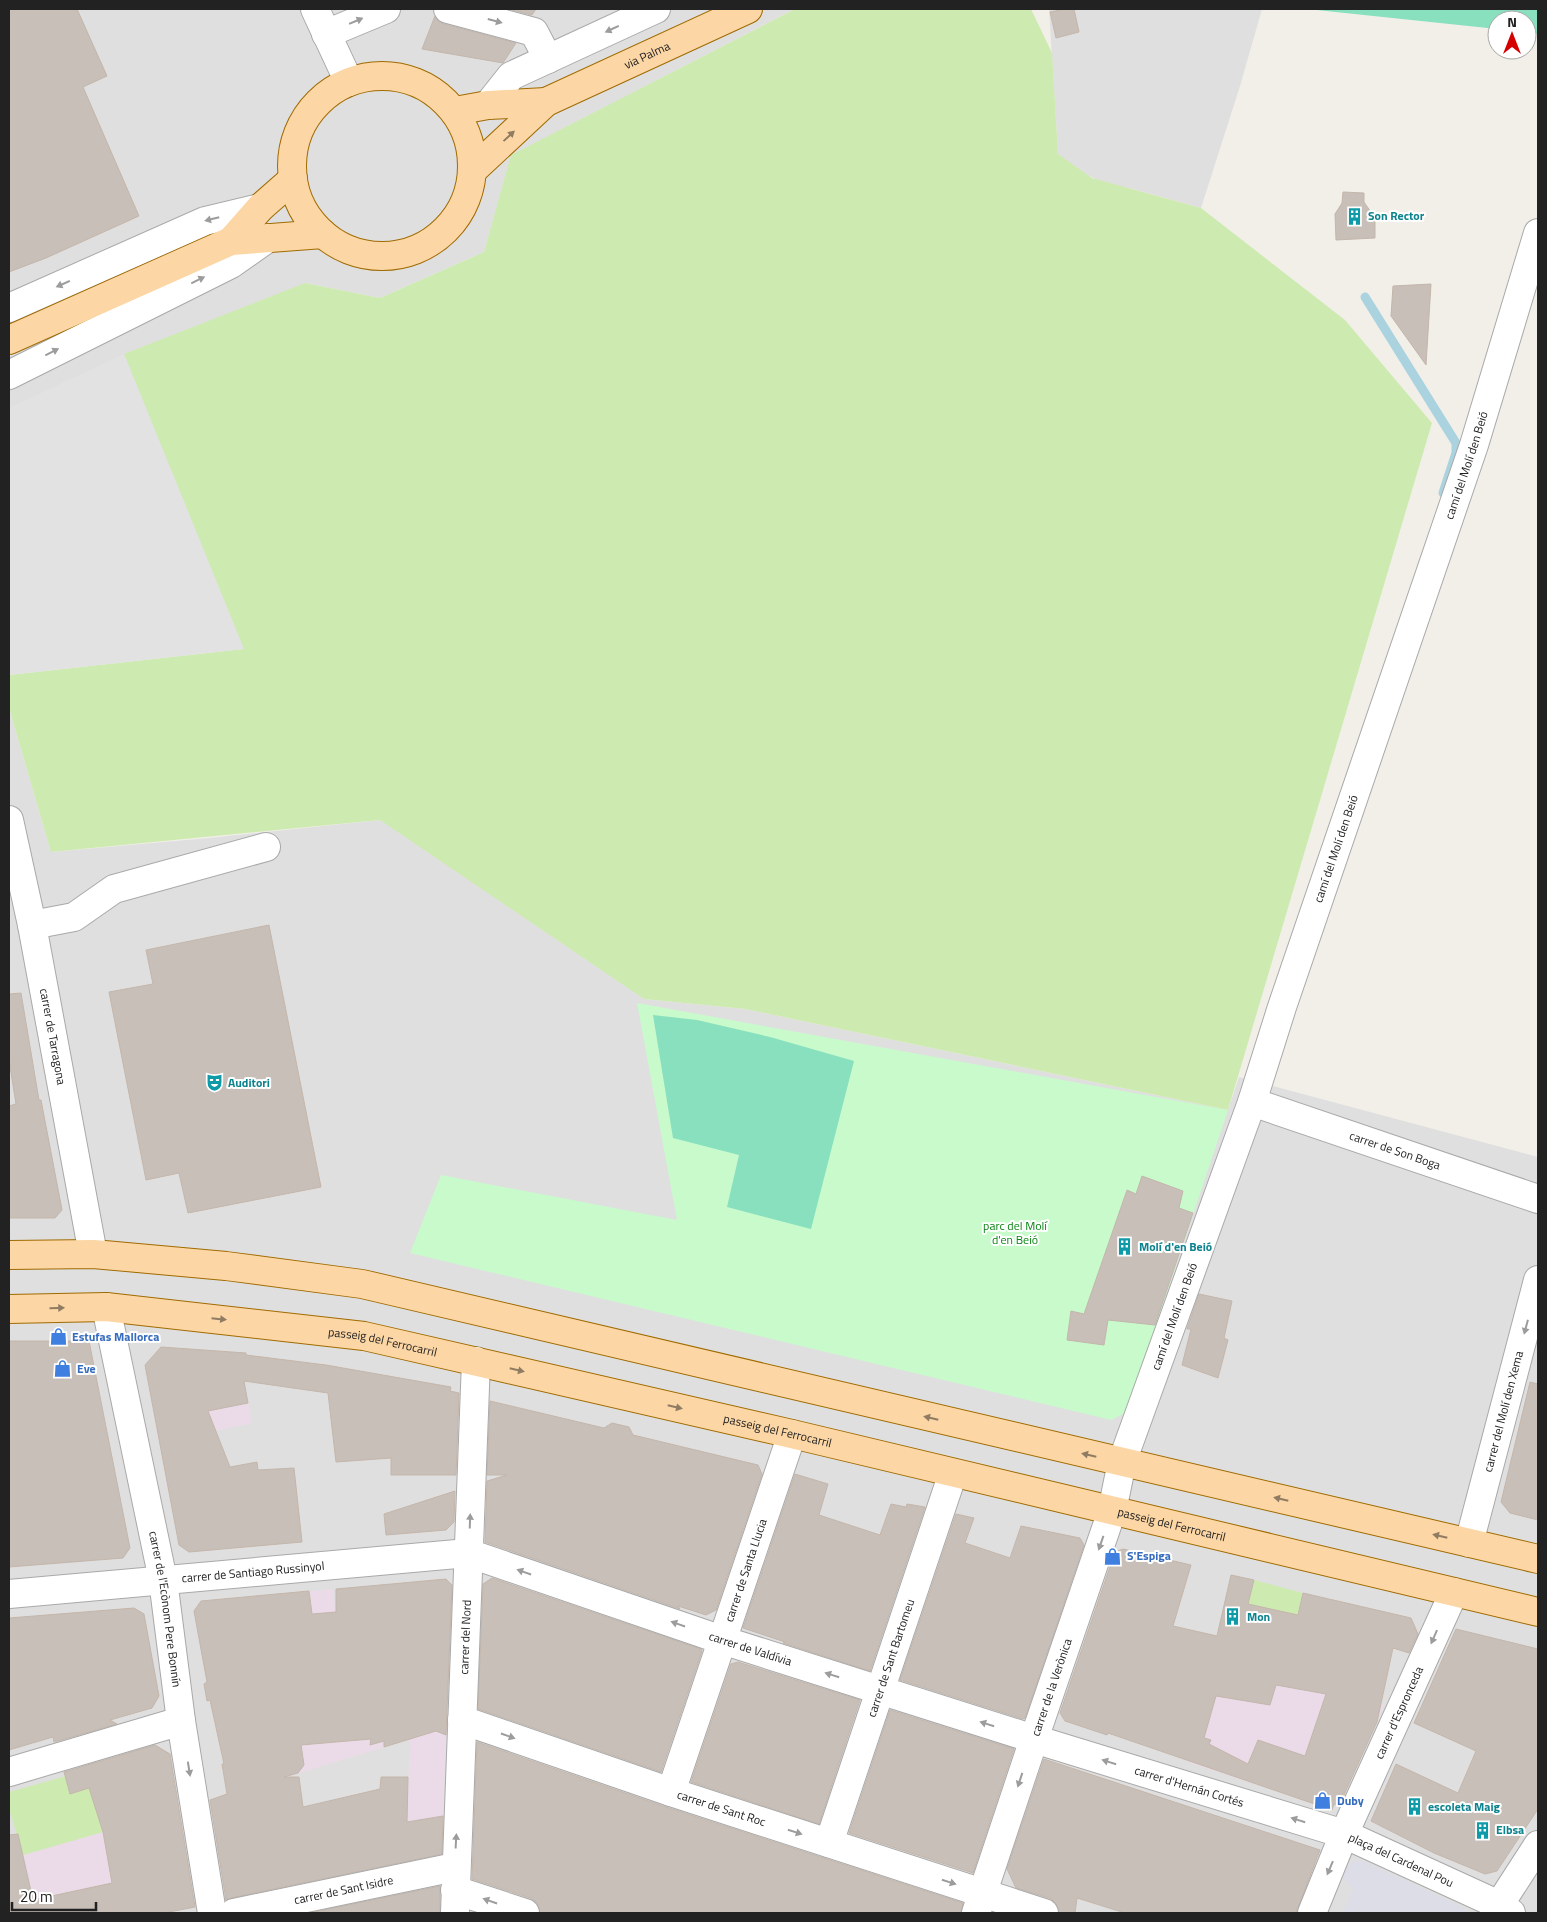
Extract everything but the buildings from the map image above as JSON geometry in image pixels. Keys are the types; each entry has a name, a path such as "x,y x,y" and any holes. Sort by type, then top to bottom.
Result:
{"main road":[{"name":"via Palma","path":"546,102 748,9"},
{"path":"383,75 413,80 438,94 455,111 471,144 473,170 468,196 454,222 426,245 396,256 364,254 340,246 323,234 302,208 293,179 293,150 299,131 308,114 320,100 333,90 349,82 383,75"},
{"path":"455,111 488,105 546,102"},
{"path":"473,170 546,102"},
{"path":"231,242 260,208 293,179"},
{"path":"9,340 231,242 323,234"},
{"path":"9,1255 93,1254 226,1266 362,1284 1538,1559"},
{"name":"passeig del Ferrocarril","path":"9,1309 106,1306 364,1336 792,1434 1538,1612"}],"street":[{"path":"316,9 349,82"},
{"path":"326,34 386,9"},
{"path":"448,9 534,32 548,59"},
{"path":"488,105 511,76 656,9"},
{"path":"9,308 205,221 260,208"},
{"name":"camí del Molí den Beió","path":"1122,1462 1252,1102 1282,1007 1474,445 1538,233"},
{"path":"9,375 231,264 268,238"},
{"name":"carrer de Tarragona","path":"9,820 32,925 93,1254"},
{"path":"32,925 74,916 114,890 266,848"},
{"name":"carrer de Son Boga","path":"1252,1102 1538,1199"},
{"name":"carrer del Molí den Xema","path":"1469,1543 1538,1280"},
{"name":"carrer de l'Ecònom Pere Bonnín","path":"106,1306 163,1580 182,1721 212,1913"},
{"name":"carrer del Nord","path":"455,1890 476,1361"},
{"name":"carrer de Santa Llucia","path":"671,1792 792,1434"},
{"name":"carrer de la Verònica","path":"979,1903 1112,1511 1122,1462"},
{"name":"carrer de Sant Bartomeu","path":"829,1843 953,1473"},
{"name":"carrer de Santiago Russinyol","path":"9,1594 468,1553"},
{"name":"carrer de Valdívia","path":"468,1553 722,1640 1034,1739"},
{"name":"carrer d'Espronceda","path":"1344,1834 1454,1592"},
{"name":"carrer de Sant Roc","path":"462,1720 671,1792 829,1843 979,1903 1044,1913"},
{"path":"9,1772 182,1721"},
{"name":"carrer d'Hernán Cortés","path":"1034,1739 1344,1834"},
{"name":"plaça del Cardenal Pou","path":"1312,1913 1344,1834 1501,1911"},
{"path":"1501,1911 1538,1845"},
{"path":"455,1890 525,1913"},
{"name":"carrer de Sant Isidre","path":"234,1913 455,1890"}],"shaded area":[{"path":"9,9 795,9 512,155 484,252 380,298 305,283 9,675"},
{"path":"1049,9 1262,9 1240,86 1201,208 1129,188 1111,187 1074,168 1058,154"},
{"path":"124,354 244,649 9,675 9,408"},
{"path":"9,708 51,852 380,820 505,894 644,999 745,1009 1228,1110 1239,1077 1538,1157 1538,1913 9,1913"},
{"path":"245,1386 252,1423 159,1443 152,1405"},
{"path":"333,1589 341,1665 373,1699 448,1701 441,1855 406,1862 410,1739 280,1779 222,1764 301,1749 255,1728 217,1735 210,1700 301,1592"},
{"path":"1276,1685 1384,1705 1375,1725 1318,1716 1292,1796 1188,1762 1210,1694"},
{"path":"103,1832 119,1913 36,1913 23,1855"},
{"path":"1353,1861 1363,1861 1462,1907 1466,1913 1343,1913 1353,1888 1338,1873"}],"green space":[{"path":"795,9 1031,9 1052,53 1058,154 1092,178 1201,208 1345,320 1432,423 1228,1110 745,1009 644,999 380,820 51,852 9,708 9,675 243,649 124,354 305,283 380,298 484,252 511,155"},
{"path":"1307,9 1538,9 1538,34 1537,10 1487,10 1487,28"},
{"name":"parc del Molí d'en Beió","path":"637,1003 1228,1110 1127,1412 1111,1420 410,1253 441,1175 677,1220"},
{"path":"653,1015 697,1020 770,1037 854,1061 811,1229 727,1207 739,1155 673,1138"},
{"path":"1254,1580 1303,1593 1281,1686 1231,1678"},
{"path":"84,1771 103,1832 23,1855 9,1809 9,1792"}],"waterway":[{"path":"1365,297 1456,443 1456,453 1443,493"}],"place":[{"name":"Son Rector","path":"1354,216"},
{"name":"Auditori","path":"214,1083"},
{"name":"Molí d'en Beió","path":"1125,1247"},
{"name":"Estufas Mallorca","path":"58,1337"},
{"name":"Eve","path":"63,1369"},
{"name":"S'Espiga","path":"1113,1556"},
{"name":"Mon","path":"1233,1617"},
{"name":"Duby","path":"1323,1801"},
{"name":"escoleta Maig","path":"1414,1807"},
{"name":"Elbsa","path":"1482,1830"}]}
